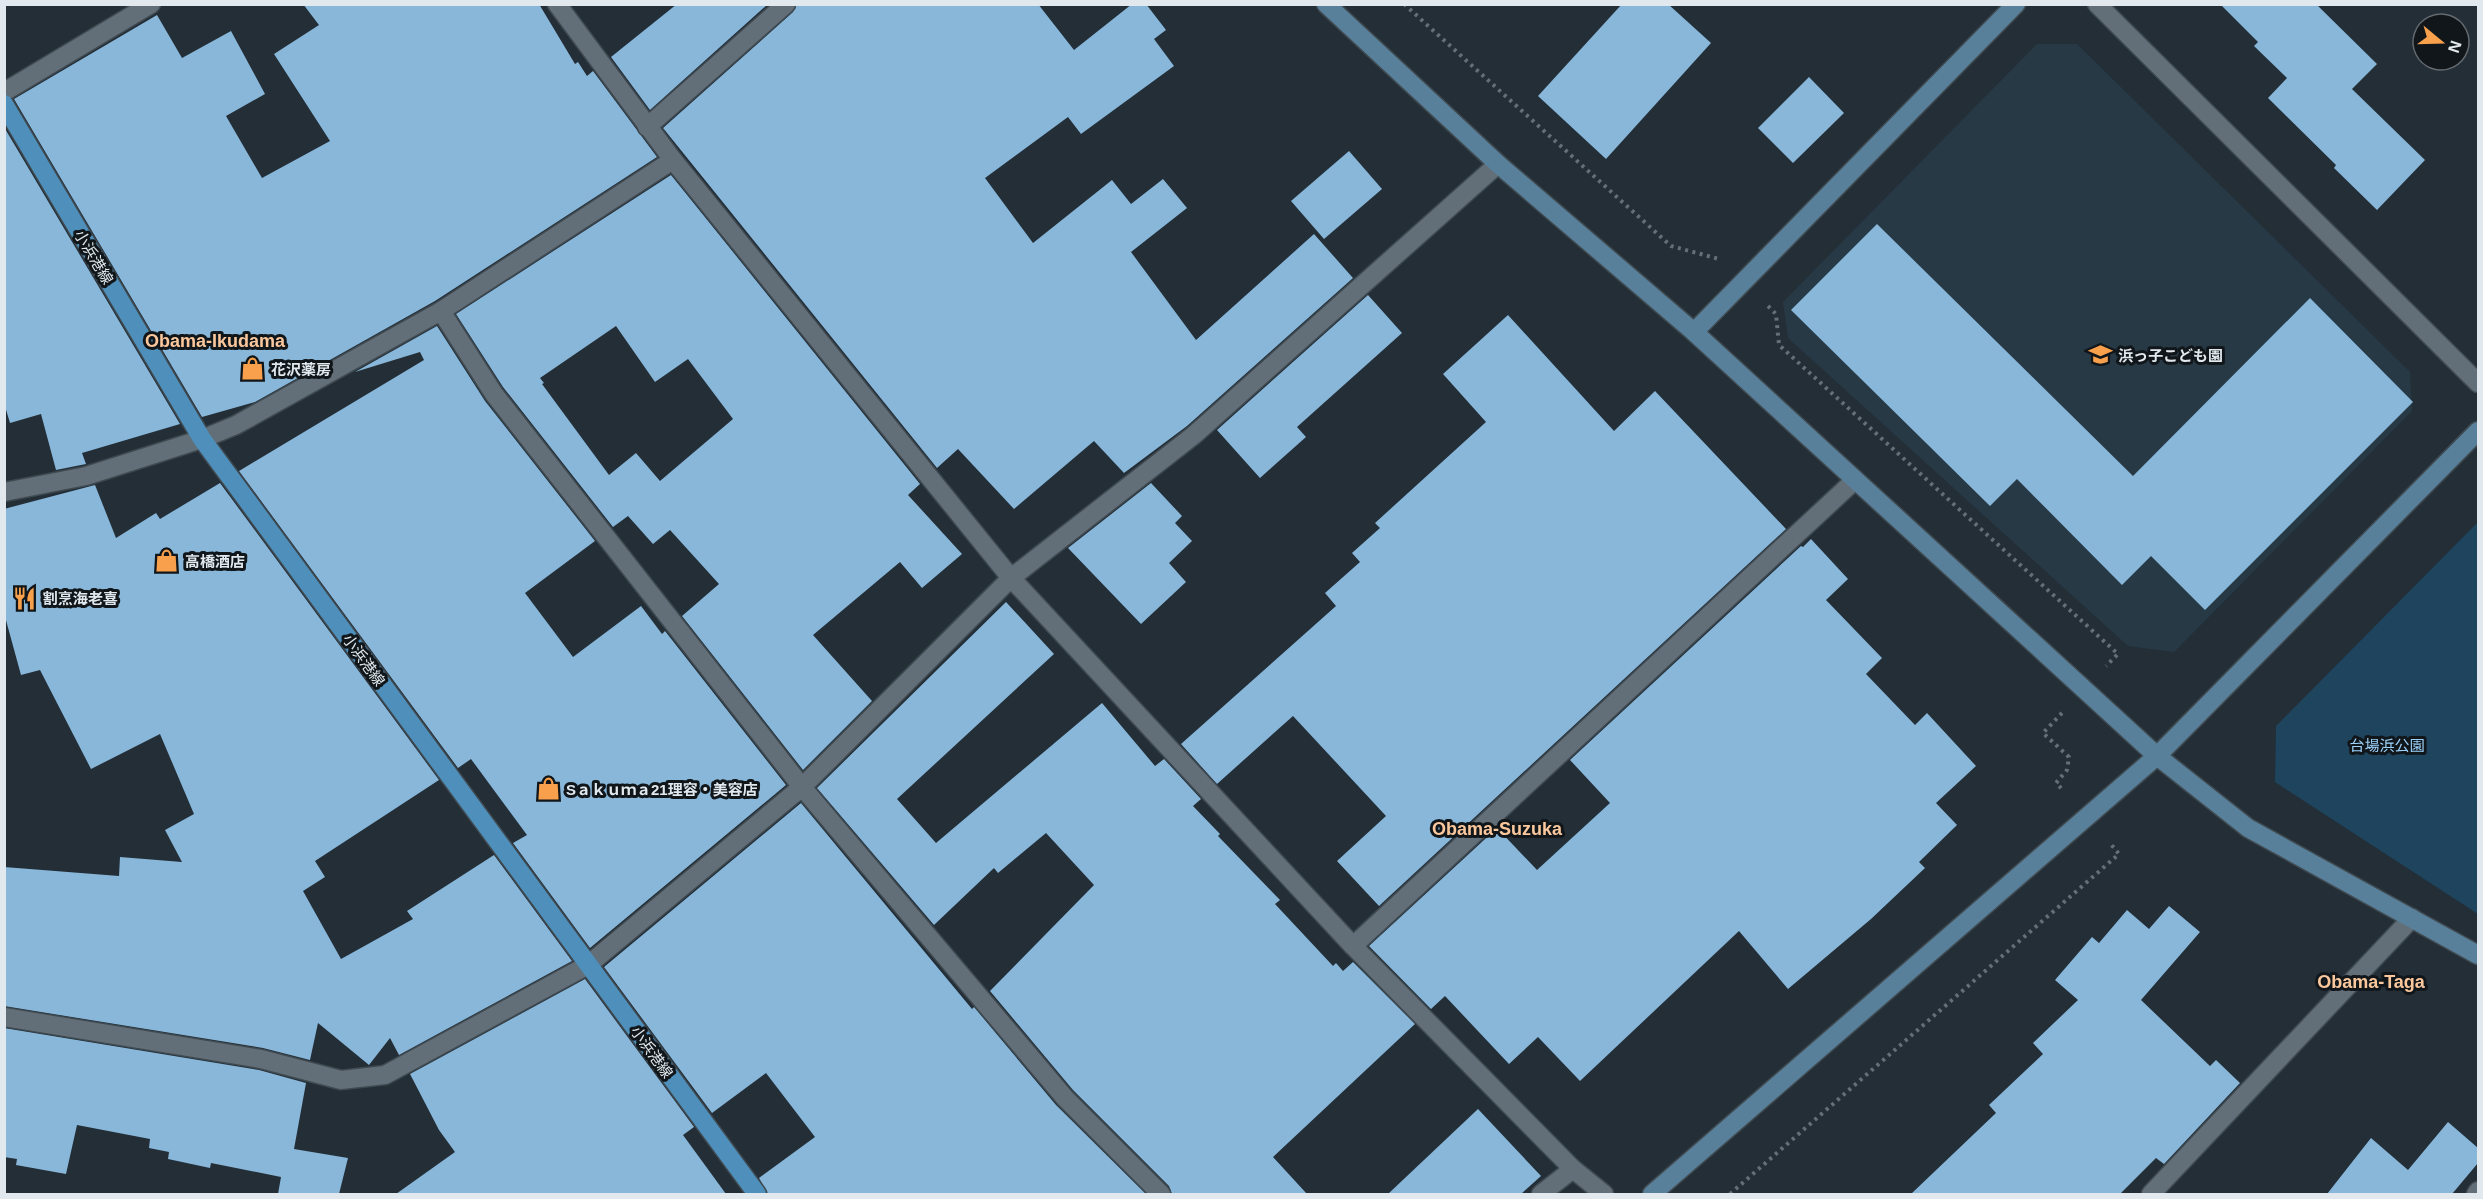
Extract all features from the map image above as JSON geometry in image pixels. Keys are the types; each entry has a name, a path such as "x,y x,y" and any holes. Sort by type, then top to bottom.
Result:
{"main road":[{"name":"小浜港線","path":"4,104 202,439 757,1194"}],"street":[{"path":"4,92 151,4"},
{"path":"557,4 673,160 1011,578 1353,946 1573,1169 1604,1194"},
{"path":"647,127 786,4"},
{"path":"1326,4 1498,164 1694,332 2157,756 2248,828 2478,955"},
{"path":"1694,332 2016,4"},
{"path":"2097,4 2478,383"},
{"path":"4,492 86,476 202,439 236,425 441,311 673,160"},
{"path":"4,1017 261,1059 341,1080 385,1076 588,965 802,787 1011,578 1194,435 1498,164"},
{"path":"441,311 494,394 802,787 1065,1098 1161,1194"},
{"path":"1652,1194 2157,756 2478,431"},
{"path":"1353,946 1855,480"},
{"path":"2157,1193 2412,918"},
{"path":"1541,1194 1573,1169"}],"path":[{"path":"1404,4 1671,246 1718,258 1726,266"},
{"path":"1759,298 1776,314 1779,345 2118,654 2103,670"},
{"path":"2064,792 2056,783 2067,770 2069,757 2043,733 2066,709"},
{"path":"1730,1194 2119,854 2104,836"}],"shaded area":[{"name":"浜っ子こども園","path":"2037,44 2077,44 2410,372 2412,411 2174,652 2128,646 1788,338 1783,302"}],"green space":[{"name":"台場浜公園","path":"2478,522 2478,914 2275,782 2276,726"}],"building":[{"path":"303,4 539,4 575,64 578,62 587,76 593,71 657,157 435,301 255,402 202,417 14,99 157,15 182,58 231,31 265,94 226,116 262,178 330,141 274,54 319,25"},
{"path":"677,4 768,4 650,110 611,57"},
{"path":"797,4 1038,4 1074,50 1132,4 1146,4 1166,30 1154,39 1174,66 1081,134 1068,117 985,178 1033,243 1112,180 1131,204 1163,179 1187,208 1131,252 1196,340 1314,234 1353,278 1187,426 1124,473 1094,441 1014,509 958,449 937,468 663,128 793,12"},
{"path":"1622,4 1668,4 1711,43 1606,159 1538,96"},
{"path":"2220,4 2316,4 2377,64 2352,89 2425,160 2377,210 2334,168 2336,165 2268,98 2287,78 2254,46 2258,42"},
{"path":"1809,77 1844,113 1793,163 1758,128"},
{"path":"4,127 180,424 82,453 86,464 56,470 41,414 10,423 4,403"},
{"path":"1349,151 1382,189 1324,239 1291,201"},
{"path":"671,175 920,484 908,495 962,554 922,588 900,562 813,635 872,701 803,770 682,616 719,584 670,530 653,544 628,516 613,527 503,387 456,314","holes":["616,326 655,382 688,359 733,419 660,481 636,453 609,475 542,384 544,383 540,378"]},
{"path":"1877,224 2133,476 2310,298 2413,402 2205,610 2151,556 2122,585 2017,479 1990,506 1791,310"},
{"path":"1368,295 1402,333 1297,427 1306,437 1260,478 1217,430"},
{"path":"1508,315 1614,431 1655,391 1786,529 1379,906 1337,861 1386,816 1293,716 1217,784 1181,744 1336,606 1325,593 1360,562 1352,553 1380,528 1375,523 1486,422 1443,374"},
{"path":"437,326 485,401 595,541 525,593 573,657 641,606 662,634 665,631 786,785 590,948 513,843 527,835 471,759 458,768 239,471 424,360 420,352 355,372"},
{"path":"220,483 439,780 315,861 325,877 303,891 341,959 413,919 407,911 494,855 572,961 399,1055 390,1038 369,1065 318,1023 310,1060 263,1048 4,1006 4,867 119,876 120,857 182,862 165,830 194,814 160,734 91,769 40,670 21,675 4,613 4,509 95,485 116,538 156,513 160,519"},
{"path":"1151,483 1182,516 1175,523 1192,541 1169,563 1186,582 1141,624 1068,548"},
{"path":"1811,539 1848,579 1826,600 1882,658 1866,674 1915,725 1927,713 1976,766 1936,803 1957,825 1919,862 1925,868 1871,919 1788,989 1739,931 1580,1081 1538,1037 1509,1064 1445,996 1431,1009 1369,946 1497,828 1537,870 1610,803 1570,760"},
{"path":"1006,602 1054,654 897,799 936,843 1102,703 1155,766 1164,759 1201,799 1193,806 1220,834 1218,836 1280,900 1275,904 1333,966 1336,963 1343,971 1353,962 1415,1024 1273,1157 1307,1194 1172,1194 1169,1186 1073,1090 990,991 1094,885 1046,833 998,873 994,868 934,925 817,788"},
{"path":"801,803 972,1009 974,1007 1056,1105 1146,1194 768,1194 759,1178 815,1137 766,1073 712,1113 604,967"},
{"path":"2169,906 2200,932 2141,1000 2210,1066 2216,1060 2240,1083 2164,1164 2156,1158 2120,1194 1911,1194 1996,1113 1989,1105 2043,1054 2033,1043 2078,1000 2055,980 2092,937 2099,943 2127,910 2149,929"},
{"path":"585,979 694,1127 683,1135 726,1194 396,1194 455,1152 439,1130 410,1074"},
{"path":"4,1028 259,1070 306,1083 294,1149 348,1158 339,1194 278,1194 281,1177 211,1163 210,1168 168,1159 169,1152 149,1148 150,1139 77,1125 66,1174 16,1165 17,1159 4,1157"},
{"path":"1478,1109 1541,1176 1521,1194 1388,1194"},
{"path":"2448,1122 2478,1148 2478,1163 2452,1194 2327,1194 2371,1138 2408,1170"}],"place":[{"name":"浜っ子こども園","path":"2100,355"},
{"name":"花沢薬房","path":"253,369"},
{"name":"高橋酒店","path":"167,561"},
{"name":"割烹海老喜","path":"25,598"},
{"name":"Sａｋｕｍａ21理容・美容店","path":"548,789"}],"district":[{"name":"Obama-Ikudama","path":"215,341"},
{"name":"Obama-Suzuka","path":"1497,829"},
{"name":"Obama-Taga","path":"2371,982"}]}
